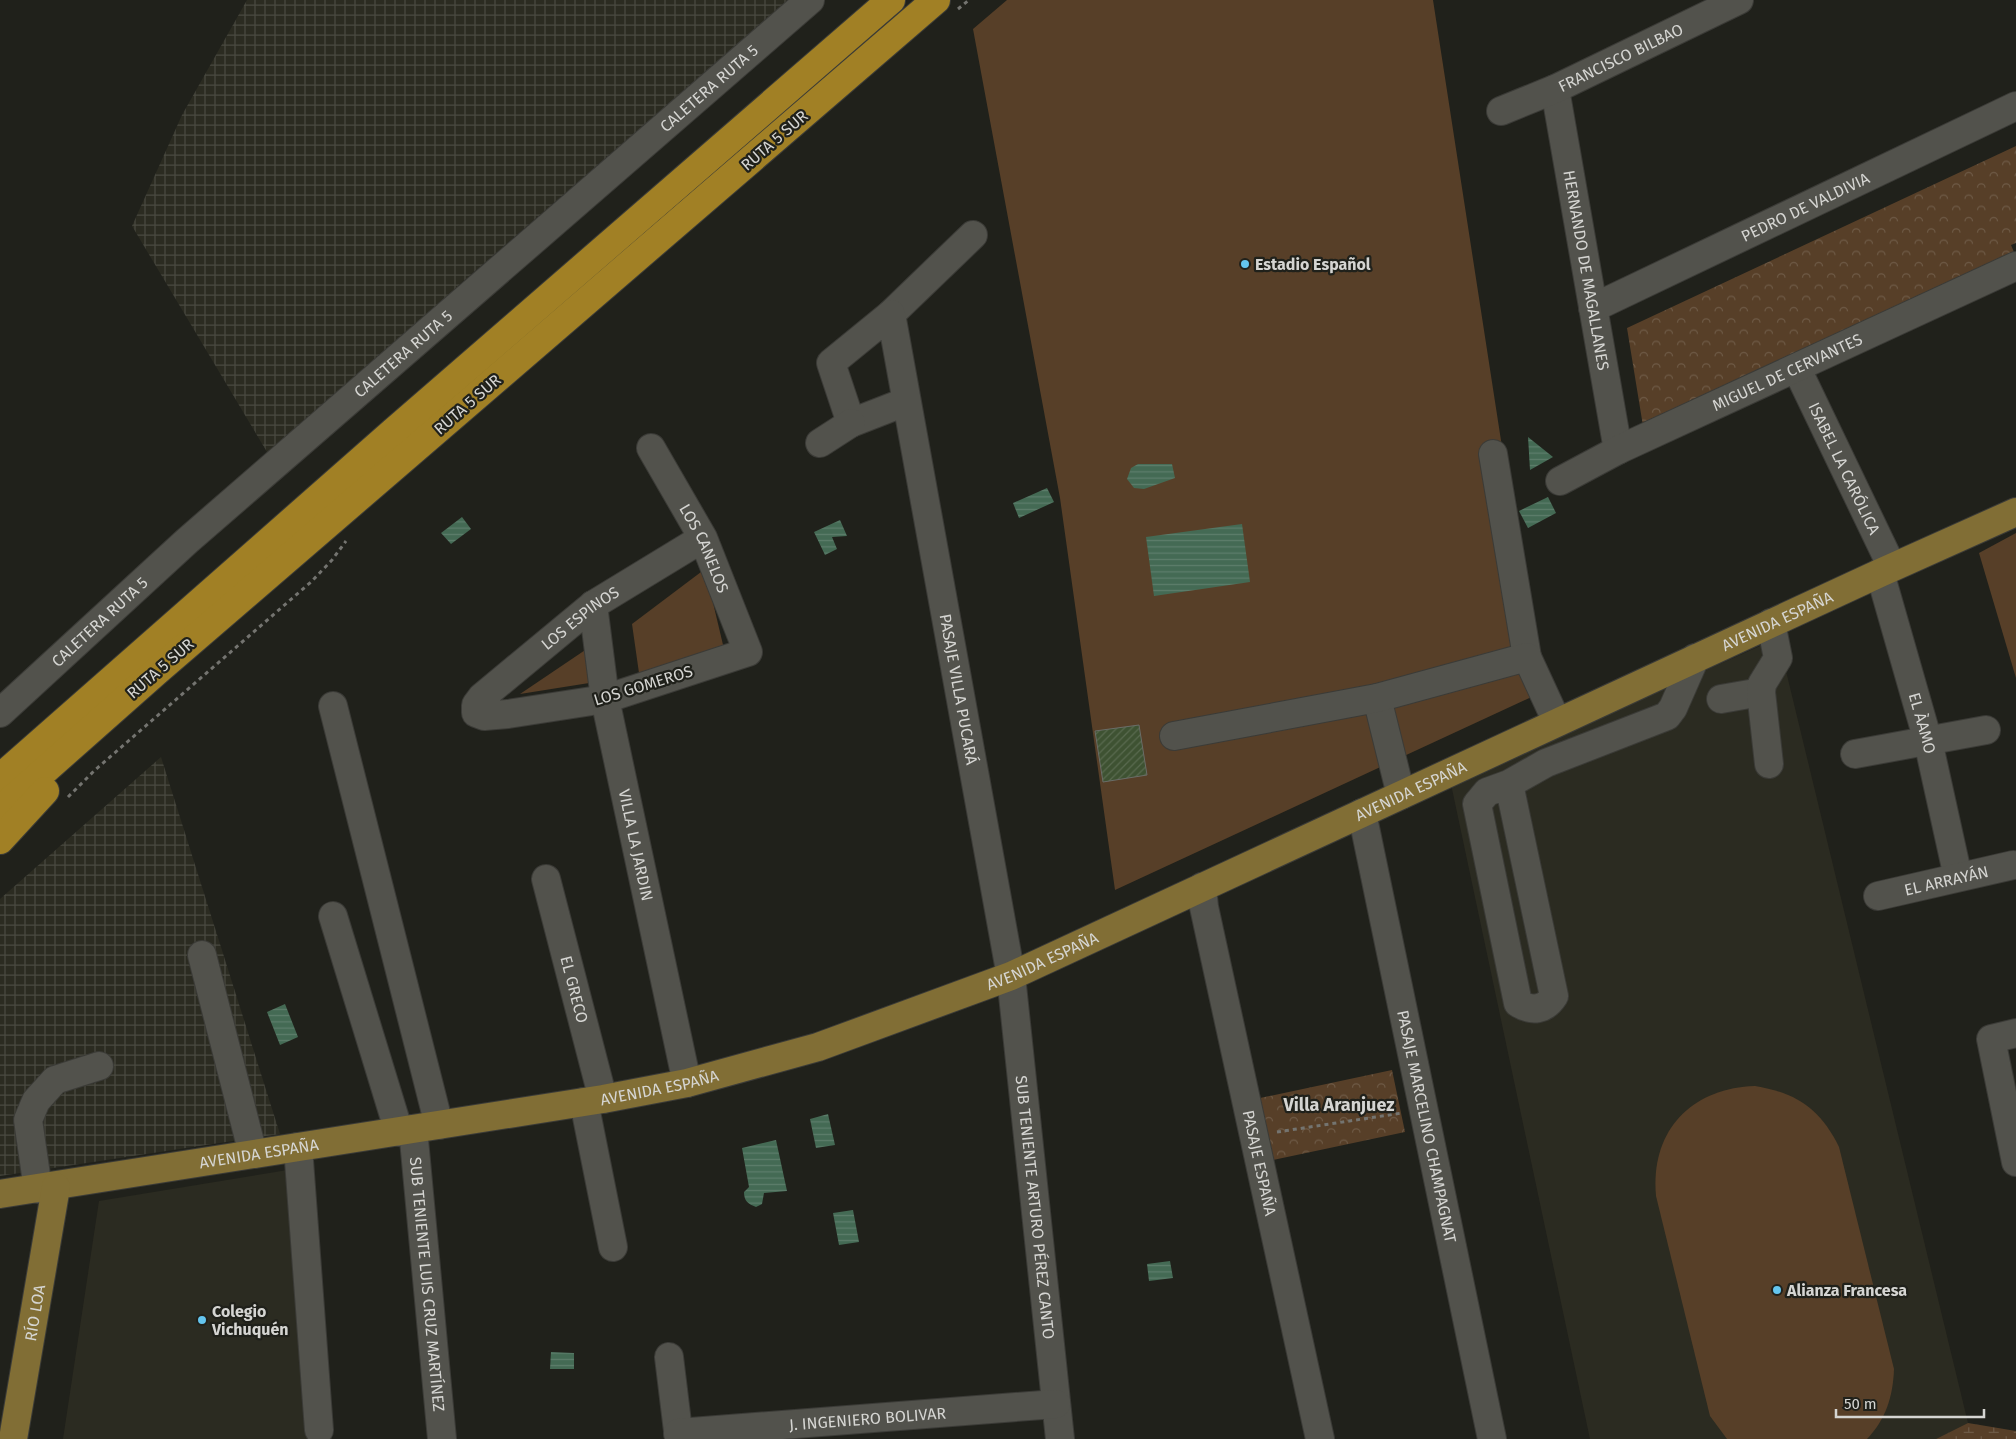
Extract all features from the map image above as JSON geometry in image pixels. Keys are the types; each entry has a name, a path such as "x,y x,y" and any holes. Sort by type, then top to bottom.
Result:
{"highway":[{"name":"RUTA 5 SUR","path":"0,778 890,0"},
{"name":"RUTA 5 SUR","path":"0,810 157,671 945,6"},
{"path":"0,757 127,666"},
{"path":"0,840 157,671"}],"main road":[{"name":"AVENIDA ESPAÑA","path":"0,1194 593,1101 687,1083 818,1047 1011,976 1556,722 2016,512"},
{"name":"RÍO LOA","path":"13,1439 47,1188"}],"street":[{"name":"CALETERA RUTA 5","path":"0,713 187,541 810,0"},
{"name":"FRANCISCO BILBAO","path":"1501,111 1555,89 1739,0"},
{"name":"HERNANDO DE MAGALLANES","path":"1555,89 1618,450"},
{"name":"PEDRO DE VALDIVIA","path":"1593,308 2016,106"},
{"path":"851,424 831,363 891,314 973,236"},
{"name":"MIGUEL DE CERVANTES","path":"1560,481 1618,450 1797,369 2016,266"},
{"name":"PASAJE VILLA PUCARÁ","path":"891,314 905,402 1011,976"},
{"name":"ISABEL LA CARÓLICA","path":"1797,369 1886,570"},
{"path":"820,443 851,424 905,402"},
{"name":"LOS CANELOS","path":"651,448 703,538 748,652"},
{"path":"1493,454 1526,657 1556,722"},
{"name":"LOS ESPINOS","path":"476,713 476,705 493,687 593,605 703,538"},
{"name":"EL ÀAMO","path":"1886,570 1928,741 1958,877"},
{"name":"VILLA LA JARDIN","path":"593,605 605,699 687,1083"},
{"path":"1769,764 1761,692 1762,684 1778,658 1771,623"},
{"name":"LOS GOMEROS","path":"476,713 484,716 508,714 605,699 748,652"},
{"path":"1174,736 1377,698 1526,657"},
{"path":"1509,784 1554,996 1545,1006 1531,1009 1518,1003 1477,810 1480,798 1487,792 1509,784 1546,763 1667,716 1673,708 1695,658"},
{"path":"1721,699 1761,692"},
{"path":"1377,698 1401,795"},
{"path":"333,706 417,1129"},
{"path":"1855,754 1986,730"},
{"name":"PASAJE MARCELINO CHAMPAGNAT","path":"1362,813 1492,1439"},
{"name":"EL ARRAYÁN","path":"1878,896 2013,865"},
{"name":"EL GRECO","path":"546,879 593,1101 613,1247"},
{"name":"PASAJE ESPAÑA","path":"1202,887 1204,907 1320,1439"},
{"path":"333,916 417,1129"},
{"path":"202,956 253,1154"},
{"name":"SUB TENIENTE ARTURO PÉREZ CANTO","path":"1011,976 1060,1439"},
{"path":"2003,1036 2016,1162"},
{"path":"47,1188 28,1120 36,1101 55,1080 100,1066"},
{"name":"SUB TENIENTE LUIS CRUZ MARTÍNEZ","path":"417,1129 442,1439"},
{"path":"298,1147 319,1430"},
{"path":"669,1357 679,1436"},
{"name":"J. INGENIERO BOLIVAR","path":"679,1436 863,1429 1056,1404"}],"path":[{"path":"945,6 969,0"},
{"path":"61,804 95,770 311,582 332,560 350,535"},
{"path":"1254,1136 1372,1120 1423,1109"}],"shaded area":[{"path":"247,0 789,0 460,284 273,462 132,226 182,115"},
{"path":"1528,437 1553,457 1530,470"},
{"path":"1138,464 1172,464 1175,478 1144,489 1134,488 1127,479 1131,468"},
{"path":"1047,488 1054,502 1019,518 1013,503"},
{"path":"1548,497 1556,513 1528,528 1519,511"},
{"path":"462,517 471,529 451,544 441,533"},
{"path":"840,520 847,536 832,537 837,549 825,555 814,532"},
{"path":"1242,524 1250,582 1154,596 1146,537"},
{"name":"Alianza Francesa","path":"1778,638 1968,1423 1936,1439 1590,1439 1451,784"},
{"path":"161,757 280,1134 0,1176 0,899"},
{"path":"285,1004 298,1037 280,1045 267,1012"},
{"path":"828,1114 835,1145 816,1148 810,1119"},
{"path":"776,1140 787,1191 764,1193 762,1204 756,1207 745,1198 744,1192 749,1187 742,1148"},
{"name":"Colegio Vichuquén","path":"312,1166 332,1439 63,1439 99,1201"},
{"path":"853,1210 859,1242 839,1245 833,1213"},
{"path":"1170,1261 1173,1278 1149,1281 1147,1264"},
{"path":"551,1352 574,1353 574,1369 550,1369"}],"green space":[{"name":"Estadio Español","path":"1007,0 1433,0 1540,693 1115,890 1060,498 973,29"},
{"path":"2016,146 2016,243 2011,245 2016,257 1961,288 1952,280 1864,324 1643,426 1627,328"},
{"path":"2016,533 2016,678 1979,553"},
{"path":"705,569 724,649 639,673 632,624"},
{"path":"603,638 608,680 520,694"},
{"path":"1392,1070 1405,1132 1273,1160 1260,1098"},
{"name":"Alianza Francesa","path":"1755,1086 1783,1093 1806,1105 1824,1122 1839,1147 1894,1369 1892,1389 1884,1415 1867,1439 1727,1439 1710,1416 1656,1196 1656,1173 1660,1152 1668,1133 1679,1117 1694,1105 1712,1095 1732,1089"},
{"path":"1968,1423 2016,1431 2016,1439 1936,1439"}],"building":[{"path":"1139,725 1147,775 1103,782 1095,731"}],"place":[{"name":"Estadio Español","path":"1245,264"},
{"name":"Alianza Francesa","path":"1777,1290"},
{"name":"Colegio Vichuquén","path":"202,1320"}],"district":[{"name":"Villa Aranjuez","path":"1339,1105"}]}
